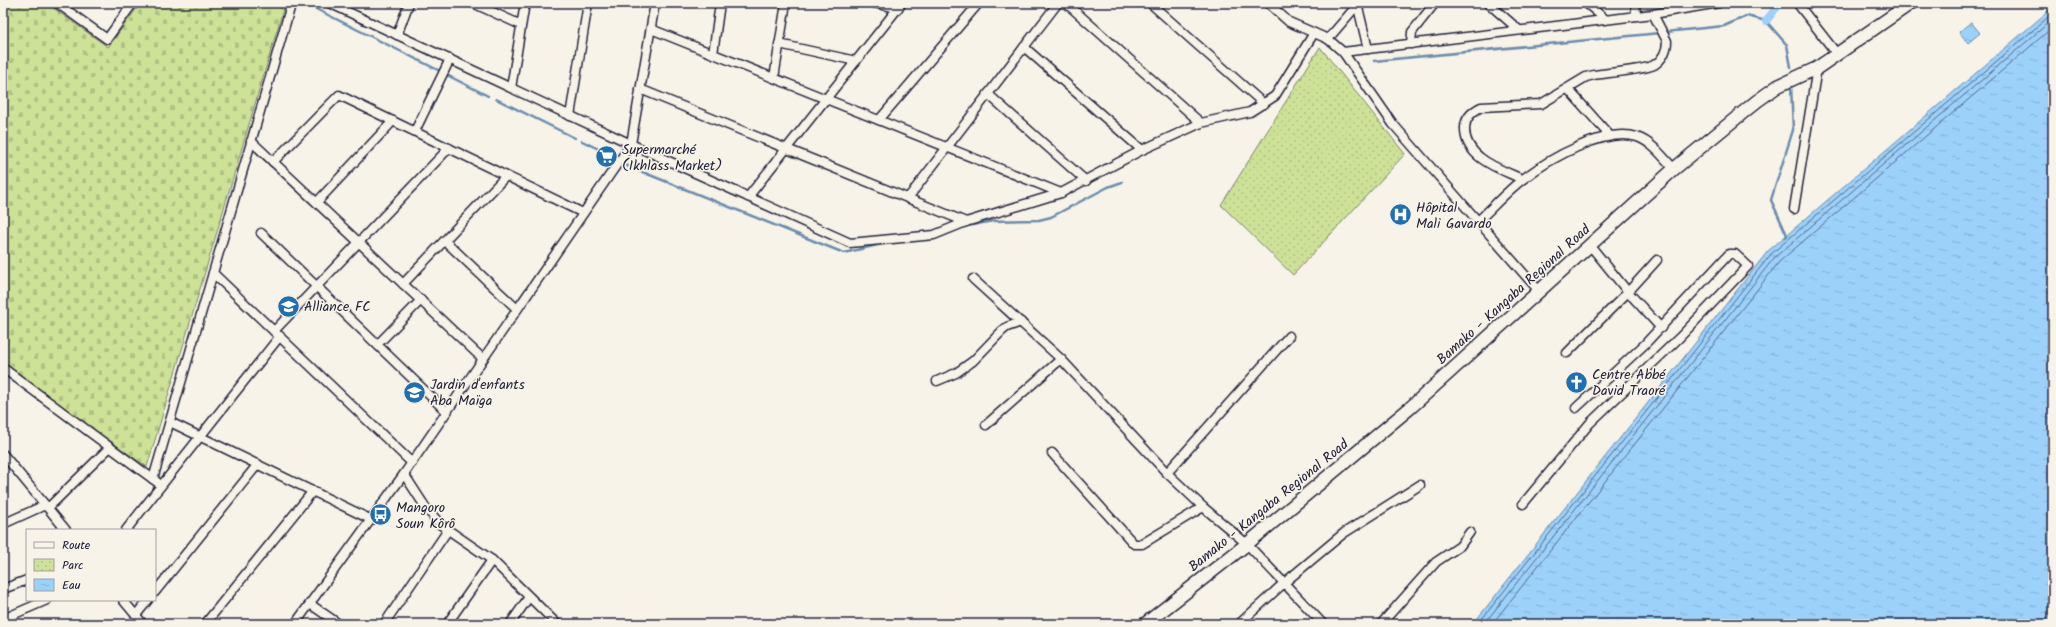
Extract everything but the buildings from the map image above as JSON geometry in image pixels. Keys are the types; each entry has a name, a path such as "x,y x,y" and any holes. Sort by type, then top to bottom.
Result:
{"street":[{"path":"58,3 107,39 133,3"},
{"path":"153,479 290,5 288,3"},
{"path":"329,3 345,6 397,35 570,116 850,243 934,235 966,222 1061,193 1142,150 1201,123 1250,112 1275,96 1314,33"},
{"path":"397,35 409,3"},
{"path":"473,3 521,25"},
{"path":"512,88 525,3"},
{"path":"570,116 588,3"},
{"path":"295,624 412,463 631,144 655,3"},
{"path":"713,54 720,3"},
{"path":"774,78 786,3"},
{"path":"874,3 900,5"},
{"path":"879,120 979,3"},
{"path":"908,198 1058,3"},
{"path":"1066,3 1201,123"},
{"path":"1150,3 1264,104"},
{"path":"1268,3 1289,22 1328,39 1343,52 1393,124 1539,292"},
{"path":"1328,39 1358,3"},
{"path":"1358,3 1368,49"},
{"path":"1411,44 1412,32 1435,3"},
{"path":"1488,3 1519,30"},
{"path":"1586,3 1605,19"},
{"path":"1635,3 1636,14"},
{"path":"1343,52 1636,14 1653,14 1698,4 1720,3"},
{"name":"Bamako - Kangaba Regional Road","path":"1145,624 1247,544 1410,408 1539,292 1589,244 1674,169 1757,101 1781,84 1817,68 1911,3"},
{"path":"1798,4 1837,54"},
{"path":"748,197 900,5"},
{"path":"1522,179 1491,165 1473,150 1465,134 1468,118 1481,107 1541,104 1586,77 1652,66 1666,51 1667,41 1653,14"},
{"path":"651,29 1061,193"},
{"path":"780,44 856,60"},
{"path":"1024,47 1142,150"},
{"path":"415,131 450,59"},
{"path":"1794,209 1817,68"},
{"path":"640,89 966,222"},
{"path":"1568,89 1610,136"},
{"path":"988,94 1086,181"},
{"path":"273,162 339,95 583,213"},
{"path":"317,202 393,121"},
{"path":"1478,221 1522,179 1551,160 1572,149 1610,136 1626,134 1639,138 1653,147 1674,169"},
{"path":"251,141 483,359"},
{"path":"127,529 200,436 277,333 317,286 449,148"},
{"path":"403,284 506,176"},
{"path":"261,233 447,412"},
{"path":"445,241 517,309"},
{"path":"1589,244 1628,292 1661,328"},
{"path":"1523,504 1590,423 1680,337 1748,266 1735,254 1729,254 1661,328 1576,408"},
{"path":"1567,353 1628,292 1657,260"},
{"path":"213,273 412,463"},
{"path":"973,279 1061,359 1167,473 1203,508 1247,544 1323,624"},
{"path":"382,340 421,300"},
{"path":"937,381 965,367 1002,331 1007,327 1021,322"},
{"path":"1167,473 1289,336"},
{"path":"986,425 1061,359"},
{"path":"3,368 109,448 161,485"},
{"path":"170,422 372,520"},
{"path":"3,524 47,507 109,448"},
{"path":"1052,453 1134,544 1142,544 1203,508"},
{"path":"4,456 65,529"},
{"path":"156,591 258,464"},
{"path":"404,474 436,520 492,560 557,624"},
{"path":"1238,624 1344,533 1420,485"},
{"path":"205,624 313,491"},
{"path":"384,624 448,530"},
{"path":"1381,624 1436,562 1460,546 1470,532"},
{"path":"447,624 492,560"},
{"path":"3,589 26,580"},
{"path":"510,624 530,597"},
{"path":"3,619 44,601"},
{"path":"124,601 141,623"},
{"path":"136,615 147,601"},
{"path":"310,604 339,624"}],"green space":[{"path":"3,3 46,3 108,47 141,3 274,3 283,10 147,467 3,365"},
{"path":"1320,47 1405,154 1293,275 1221,205"}],"water":[{"path":"2053,7 2053,624 1473,624 1768,251"},
{"path":"1971,22 1980,33 1968,43 1959,32"}],"waterway":[{"path":"304,3 440,71"},
{"path":"1766,21 1780,3"},
{"path":"1665,32 1724,26 1747,16 1766,21 1787,45 1791,67"},
{"path":"1374,61 1660,33"},
{"path":"445,74 488,96"},
{"path":"1786,237 1787,235 1771,200 1793,130 1791,85"},
{"path":"496,99 575,138"},
{"path":"582,141 615,157"},
{"path":"625,165 844,253 886,243"},
{"path":"962,227 993,221 1039,220 1051,217 1108,187 1122,182"}],"place":[{"name":"Supermarché (Ikhlass Market)","path":"606,157"},
{"name":"Hôpital Mali Gavardo","path":"1400,215"},
{"name":"Alliance FC","path":"289,306"},
{"name":"Centre Abbé David Traoré","path":"1577,382"},
{"name":"Jardin d'enfants Aba Maïga","path":"415,392"},
{"name":"Mangoro Soun Kôrô","path":"380,515"}]}
